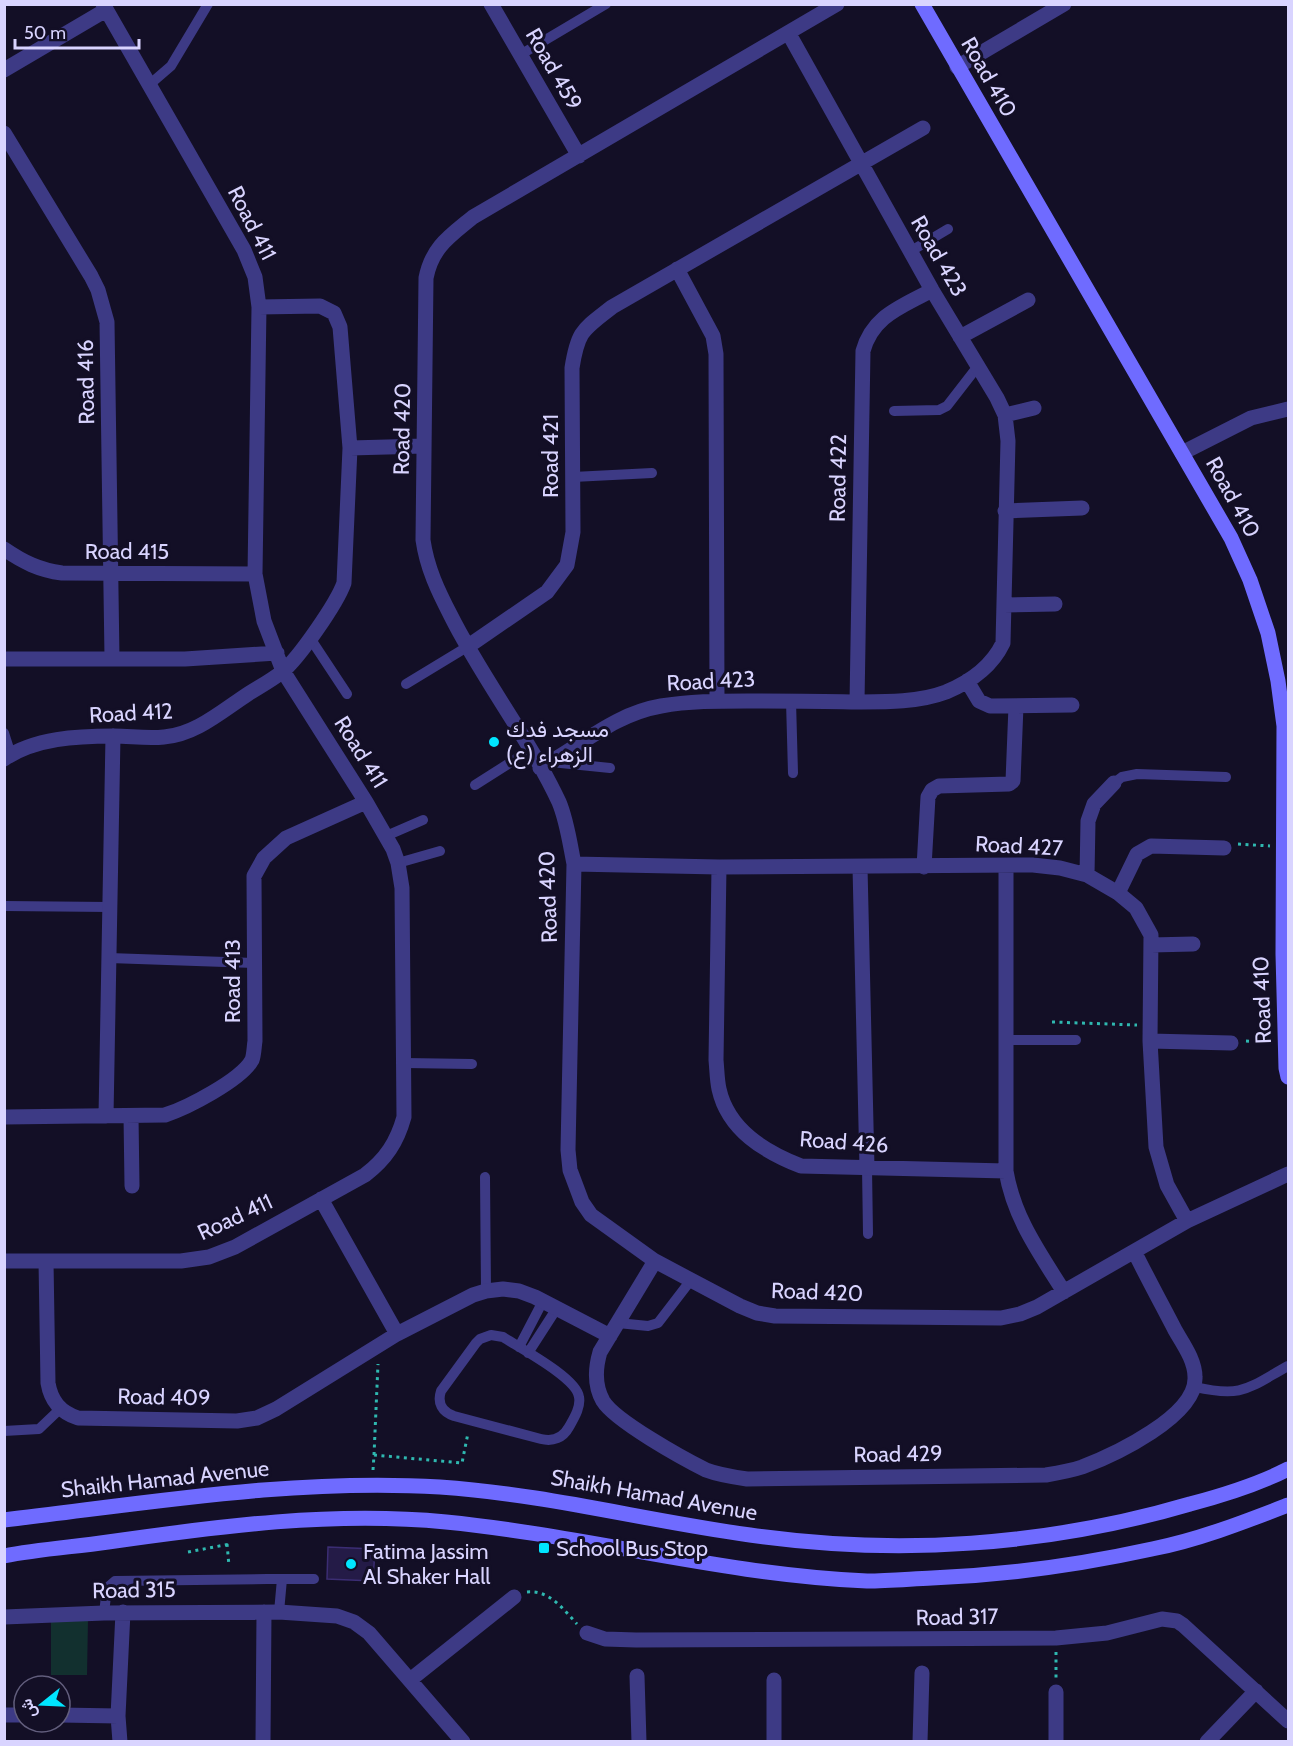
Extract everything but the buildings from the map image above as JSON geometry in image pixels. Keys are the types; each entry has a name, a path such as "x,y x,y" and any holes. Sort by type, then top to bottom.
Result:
{"main road":[{"name":"Road 410","path":"922,4 1232,538 1250,580 1268,633 1284,726 1286,869 1283,954 1288,1077"},
{"name":"Shaikh Hamad Avenue","path":"4,1520 266,1489 394,1485 527,1496 657,1521 793,1540 879,1547 993,1542 1048,1535 1152,1516 1241,1490 1288,1470"},
{"path":"5,1556 171,1533 284,1521 329,1518 393,1519 445,1522 510,1530 687,1560 772,1572 868,1581 986,1576 1155,1549 1288,1505"}],"street":[{"name":"Road 459","path":"491,4 579,156"},
{"name":"Road 420","path":"837,4 473,217 443,242 431,259 426,278 423,540 426,559 432,578 467,647 530,750 545,765 560,804 574,864 568,1150 570,1170 582,1202 591,1215 655,1261 757,1313 775,1316 1001,1318 1020,1314 1064,1292 1187,1221 1288,1174"},
{"path":"957,67 1064,4"},
{"name":"Road 411","path":"4,1261 181,1261 209,1257 235,1247 365,1175 391,1150 404,1117 402,888 398,863 386,836 366,802 283,671 264,621 255,574 259,307 255,277 244,250 104,7"},
{"path":"4,70 104,7"},
{"name":"Road 423","path":"545,765 601,729 630,714 662,705 717,701 857,702 924,698 945,692 968,681 991,662 1004,643 1008,441 1005,415 910,252 789,34"},
{"name":"Road 421","path":"467,647 547,592 567,565 573,532 572,368 576,347 583,330 612,307 923,128"},
{"name":"Road 416","path":"4,133 91,276 103,306 108,339 112,658"},
{"path":"677,269 713,336 716,354 717,701"},
{"name":"Road 422","path":"857,702 863,351 867,335 883,318 932,290"},
{"path":"960,337 1028,300"},
{"name":"Road 412","path":"8,757 44,741 113,736 165,737 183,734 202,725 283,671 310,638 339,596 344,583 350,448 340,327 338,320 327,309 320,306 259,307"},
{"path":"1005,415 1034,408"},
{"path":"1182,453 1244,421 1288,409"},
{"path":"350,448 424,446"},
{"path":"1005,511 1082,508"},
{"name":"Road 415","path":"4,549 21,561 47,571 62,573 255,574"},
{"path":"1004,604 1055,604"},
{"path":"4,659 185,659 276,653"},
{"path":"968,681 975,696 985,704 996,707 1072,705"},
{"path":"924,867 928,797 932,790 939,786 1009,784 1013,781 1016,706"},
{"path":"106,1116 113,736"},
{"path":"1087,876 1087,829 1090,812 1094,804 1114,783"},
{"name":"Road 413","path":"4,1117 165,1115 182,1110 239,1075 252,1059 255,1041 254,876 264,858 286,838 366,802"},
{"path":"1118,893 1132,861 1143,849 1160,845 1224,848"},
{"name":"Road 427","path":"574,864 719,867 1006,866 1060,868 1087,876 1118,893 1136,908 1151,935 1150,1033 1156,1148 1167,1185 1187,1221"},
{"path":"1006,866 1006,1171 1010,1194 1022,1224 1064,1292"},
{"name":"Road 426","path":"719,867 716,1060 719,1090 729,1114 751,1141 801,1166 1006,1171"},
{"path":"860,867 867,1168"},
{"path":"1151,945 1193,944"},
{"path":"1150,1033 1231,1043"},
{"path":"131,1116 132,1186"},
{"path":"321,1199 397,1334"},
{"path":"1135,1253 1193,1365 1195,1387"},
{"path":"46,1261 48,1383 50,1393 60,1409"},
{"name":"Road 429","path":"655,1261 600,1352 596,1365 598,1391 612,1413 707,1470 747,1479 1065,1472 1083,1467 1124,1448 1172,1418 1182,1408 1195,1387"},
{"name":"Road 409","path":"60,1409 78,1418 237,1421 257,1418 397,1334 473,1295 486,1291 503,1289 519,1291 614,1329"},
{"path":"410,1680 514,1597"},
{"path":"120,1742 118,1716 123,1612"},
{"name":"Road 315","path":"4,1617 123,1612 328,1614 354,1622 369,1633 463,1742"},
{"path":"263,1742 264,1612"},
{"name":"Road 317","path":"587,1634 605,1639 636,1640 1056,1638 1107,1633 1170,1619 1183,1625 1288,1721"},
{"path":"920,1742 922,1673"},
{"path":"637,1676 639,1742"},
{"path":"774,1680 774,1742"},
{"path":"1207,1742 1256,1691"},
{"path":"1056,1692 1056,1742"},
{"path":"72,1715 118,1716"}],"lane":[{"path":"149,85 171,66 208,4"},
{"path":"520,54 600,6"},
{"path":"910,252 948,229"},
{"path":"894,411 939,410 947,406 978,366"},
{"path":"573,477 652,473"},
{"path":"310,638 347,694"},
{"path":"406,684 467,647"},
{"path":"791,701 793,773"},
{"path":"4,732 8,757"},
{"path":"476,785 530,750"},
{"path":"545,765 610,768"},
{"path":"1114,783 1122,777 1137,774 1226,777"},
{"path":"386,836 423,820"},
{"path":"398,863 440,851"},
{"path":"4,906 110,906"},
{"path":"109,958 254,963"},
{"path":"1006,1040 1076,1040"},
{"path":"405,1063 471,1064"},
{"path":"867,1168 868,1234"},
{"path":"484,1177 486,1291"},
{"path":"614,1329 658,1323 691,1280"},
{"path":"524,1350 550,1305"},
{"path":"524,1350 550,1305"},
{"path":"497,1335 524,1350 566,1377 577,1389 579,1405 563,1435 547,1441 454,1416 444,1411 440,1401 441,1391 480,1339 497,1335"},
{"path":"1195,1387 1217,1392 1234,1392 1251,1386 1288,1366"},
{"path":"4,1431 39,1429 60,1409"},
{"path":"279,1612 282,1579"},
{"path":"104,1613 107,1588 116,1581 314,1579"}],"path":[{"path":"1224,848 1231,849 1231,843 1284,847"},
{"path":"1053,1022 1150,1033"},
{"path":"1231,1043 1240,1046 1240,1041 1286,1043"},
{"path":"374,1455 379,1346"},
{"path":"465,1451 467,1438"},
{"path":"227,1544 230,1579"},
{"path":"514,1597 530,1592 547,1595 587,1634"},
{"path":"1056,1638 1056,1692"}],"green space":[{"path":"51,1619 88,1620 87,1675 51,1674"}],"place":[{"name":"مسجد فدك الزهراء (ع)","path":"494,742"},
{"name":"School Bus Stop","path":"544,1548"},
{"name":"Fatima Jassim Al Shaker Hall","path":"351,1564"}]}
